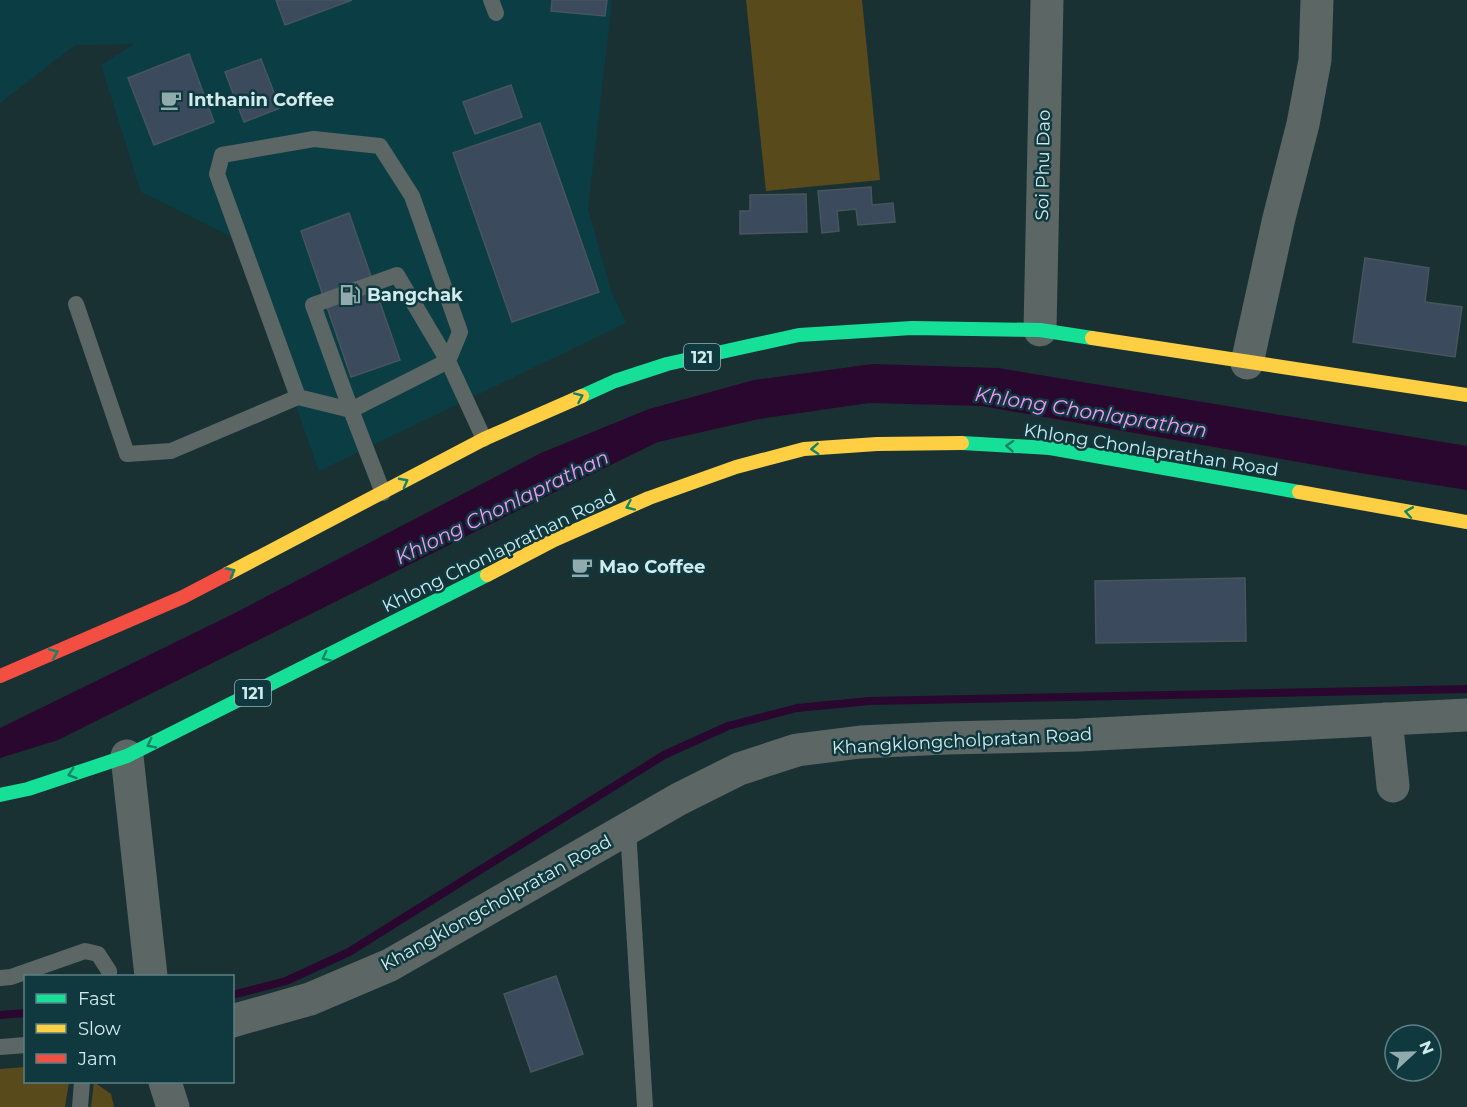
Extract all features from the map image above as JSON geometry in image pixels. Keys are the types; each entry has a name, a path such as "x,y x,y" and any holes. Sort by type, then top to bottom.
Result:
{"main road":[{"name":"121","path":"0,676 183,597 484,439 615,381 667,364 799,335 912,328 1040,330 1467,395"},
{"name":"Khlong Chonlaprathan Road","path":"0,795 28,789 127,756 554,540 650,498 736,467 804,449 946,442 1050,448 1467,522"}],"street":[{"name":"Soi Phu Dao","path":"1040,330 1047,0"},
{"path":"1247,363 1307,103 1315,60 1317,0"},
{"name":"Khangklongcholpratan Road","path":"234,1021 310,999 390,964 679,799 739,770 797,750 881,741 1079,735 1467,715"},
{"path":"1386,719 1393,786"},
{"path":"127,756 151,975"},
{"path":"158,1107 163,1083"},
{"path":"163,1083 173,1107"}],"lane":[{"path":"76,304 127,454 171,451 298,397 351,410 447,361 460,332 412,196 380,146 314,139 222,154 217,174 298,397"},
{"path":"383,494 313,304 397,275 447,361 484,439"},
{"path":"628,830 645,1107"},
{"path":"0,978 11,977 86,951 98,954 109,971 109,975"},
{"path":"0,1047 24,1045"},
{"path":"80,1107 82,1083"}],"shaded area":[{"path":"0,0 612,0 588,209 611,291 626,323 319,471 236,239 141,192 101,65 134,44 75,45 0,103"},
{"path":"746,0 862,0 880,180 766,191"},
{"path":"24,1067 24,1083 69,1083 65,1107 0,1107 0,1069"},
{"path":"95,1083 111,1094 114,1107 91,1107"}],"water":[{"name":"Khlong Chonlaprathan","path":"873,364 998,368 1467,446 1467,490 982,406 869,403 759,419 658,442 58,740 0,758 0,728 235,613 541,453 649,409 754,380"}],"building":[{"path":"276,0 352,0 285,25"},
{"path":"552,0 607,0 605,16 551,11"},
{"name":"Inthanin Coffee","path":"189,54 214,122 154,145 128,78"},
{"path":"261,59 280,108 244,122 225,72"},
{"path":"511,85 522,117 475,134 463,102"},
{"path":"540,123 599,292 512,322 453,153"},
{"path":"871,187 872,205 893,203 895,222 858,225 856,209 837,211 839,231 822,233 818,191"},
{"path":"806,194 807,232 740,234 740,211 750,211 750,195"},
{"name":"Bangchak","path":"349,213 400,360 351,377 301,231"},
{"path":"1365,258 1429,268 1425,302 1462,307 1455,357 1353,342"},
{"path":"1245,578 1246,641 1096,643 1095,581"},
{"path":"556,976 583,1054 531,1072 504,994"}],"waterway":[{"path":"234,994 286,981 349,952 664,755 728,726 797,708 869,701 1467,689"},
{"path":"0,1015 24,1013"}],"traffic: fast":[{"path":"582,396 615,381 667,364 799,335 912,328 1040,330 1092,338"},
{"path":"962,443 1050,448 1299,492"},
{"path":"0,795 28,789 127,756 487,575"}],"traffic: slow":[{"path":"1092,338 1467,395"},
{"path":"227,574 484,439 582,396"},
{"path":"487,575 554,540 649,498 736,467 804,449 877,444 962,443"},
{"path":"1299,492 1467,522"}],"traffic: jam":[{"path":"0,676 183,597 227,574"}],"place":[{"name":"Inthanin Coffee","path":"171,100"},
{"name":"Bangchak","path":"350,295"},
{"name":"Mao Coffee","path":"582,567"}]}
